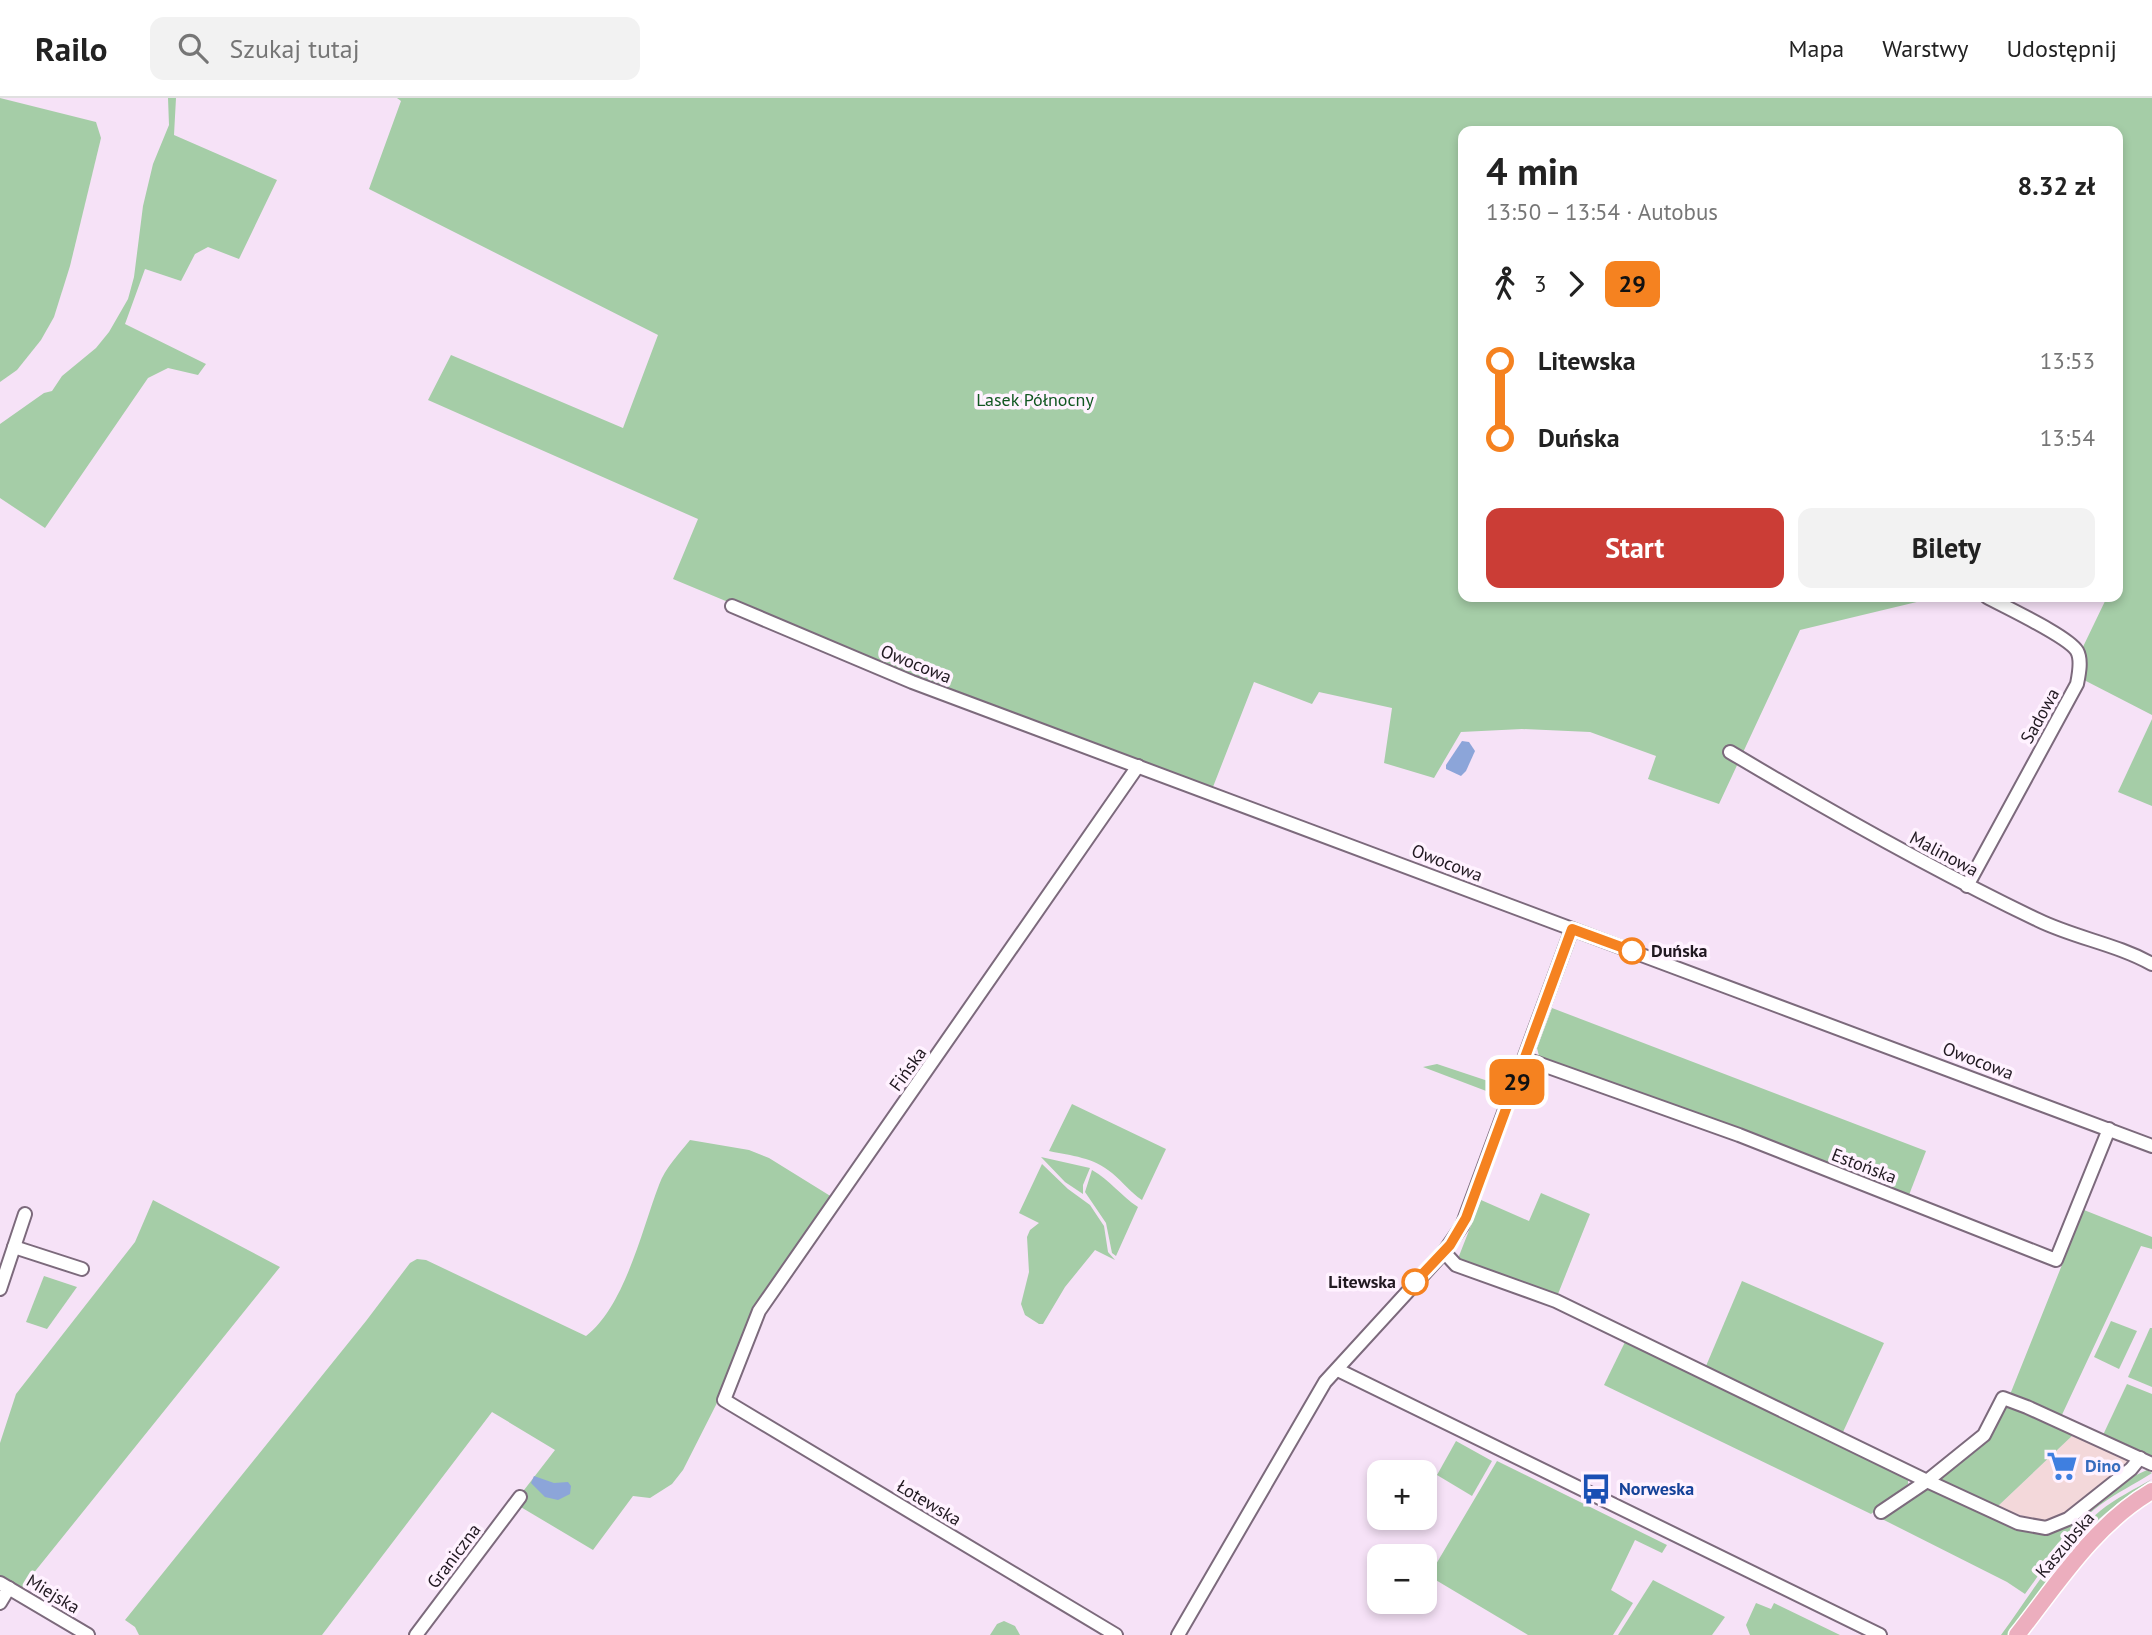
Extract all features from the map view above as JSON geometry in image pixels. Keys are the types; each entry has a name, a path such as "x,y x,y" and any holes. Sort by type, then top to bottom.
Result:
{"main road":[{"name":"Kaszubska","path":"2017,1635 2100,1532 2125,1509 2152,1491"}],"street":[{"name":"Sadowa","path":"1966,886 2077,684 2080,671 2077,651 2064,639 1996,602"},
{"name":"Owocowa","path":"732,606 912,682 2152,1146"},
{"name":"Malinowa","path":"1730,752 1966,886 2053,928 2138,956 2152,964"},
{"name":"Fińska","path":"724,1400 759,1311 1138,766"},
{"path":"1178,1635 1325,1382 1339,1370 1444,1252 1466,1218 1572,929"},
{"name":"Estońska","path":"1526,1059 1740,1135 2056,1260 2109,1129"},
{"path":"0,1289 25,1214"},
{"path":"14,1247 82,1269"},
{"path":"1444,1252 1456,1265 1556,1301 1927,1481 2018,1522 2046,1528 2068,1519 2146,1461"},
{"path":"1339,1370 1880,1635"},
{"path":"1881,1512 1927,1481 1984,1435 2003,1398 2146,1461"},
{"name":"Łotewska","path":"724,1400 1116,1635"},
{"name":"Graniczna","path":"416,1635 520,1497"},
{"path":"0,1602 5,1586"},
{"name":"Miejska","path":"5,1586 88,1635"}],"shaded area":[{"path":"2073,1435 2129,1458 2129,1466 2060,1523 2049,1525 1997,1507"}],"green space":[{"path":"0,98 96,122 101,138 70,266 54,317 41,340 17,370 0,382"},
{"path":"168,98 176,98 174,135 277,180 239,259 208,247 195,254 181,281 145,269 125,324 206,364 198,375 168,368 148,378 45,528 0,498 0,424 44,393 52,391 62,376 96,348 109,332 128,299 134,277 143,206 153,164 169,125"},
{"name":"Lasek Północny","path":"397,98 2152,98 2152,715 2084,680 2081,651 2105,602 2123,602 2123,126 1458,126 1458,602 1917,602 1800,630 1719,804 1648,779 1656,756 1590,732 1522,729 1461,732 1434,778 1384,763 1392,708 1319,692 1312,704 1254,682 1211,792 855,655 673,579 698,519 428,400 451,355 623,428 658,335 369,189 401,101"},
{"path":"2152,719 2152,806 2118,792"},
{"path":"1552,1008 1926,1151 1909,1195 1539,1056 1537,1048"},
{"path":"1437,1064 1506,1087 1502,1097 1423,1067"},
{"path":"1072,1104 1166,1149 1142,1200 1105,1168 1082,1158 1049,1151"},
{"path":"690,1140 749,1150 769,1158 832,1197 755,1308 719,1399 683,1470 672,1484 650,1498 633,1496 593,1550 514,1503 555,1450 492,1412 322,1635 139,1635 135,1627 125,1620 410,1263 417,1259 426,1260 586,1336 600,1323 622,1287 662,1179"},
{"path":"1041,1157 1090,1168 1083,1185 1083,1194 1065,1182"},
{"path":"1042,1164 1068,1189 1090,1205 1104,1226 1108,1252 1115,1260 1095,1250 1065,1287 1043,1324 1039,1324 1025,1315 1021,1304 1029,1272 1027,1237 1030,1230 1039,1223 1019,1213"},
{"path":"1092,1170 1138,1207 1116,1256 1112,1253 1106,1223 1085,1192"},
{"path":"1541,1193 1590,1214 1556,1299 1460,1263 1459,1256 1481,1200 1529,1221"},
{"path":"153,1200 280,1267 20,1590 0,1578 0,1443 16,1394 135,1242"},
{"path":"2084,1210 2152,1237 2152,1249 2141,1246 2060,1419 2009,1397"},
{"path":"44,1276 77,1287 47,1329 26,1322"},
{"path":"1742,1281 1884,1343 1843,1432 1706,1366"},
{"path":"2111,1321 2137,1331 2119,1369 2094,1357"},
{"path":"2152,1328 2152,1387 2128,1377"},
{"path":"1625,1342 1904,1475 1908,1484 1871,1514 1604,1385"},
{"path":"2127,1384 2152,1394 2152,1456 2103,1435"},
{"path":"2006,1405 2073,1435 1997,1507 1937,1480 1992,1436"},
{"path":"1456,1441 1492,1461 1472,1496 1437,1475"},
{"path":"1497,1461 1667,1545 1662,1553 1635,1540 1611,1590 1633,1603 1613,1635 1528,1635 1437,1581 1437,1562"},
{"path":"2147,1470 2152,1473 2106,1501 2078,1524 2025,1594 2007,1582 1880,1518 1929,1487 2045,1532 2132,1474 2134,1476"},
{"path":"2152,1479 2099,1519 2012,1635 2001,1635 2072,1538 2112,1502"},
{"path":"1653,1580 1725,1617 1712,1635 1618,1635"},
{"path":"1756,1603 1771,1609 1774,1603 1840,1635 1750,1635 1746,1625"},
{"path":"1004,1621 1015,1626 1020,1635 990,1635 997,1624"}],"water":[{"path":"1462,741 1469,742 1475,751 1461,776 1446,769 1446,765"},
{"path":"534,1476 554,1483 568,1482 571,1486 570,1494 558,1500 545,1497 531,1483"}],"bus line":[{"name":"29","path":"1415,1282 1450,1245 1466,1218 1572,929 1632,951"}],"place":[{"name":"Duńska","path":"1632,951"},
{"name":"Litewska","path":"1415,1282"},
{"name":"Dino","path":"2062,1466"},
{"name":"Norweska","path":"1596,1489"}]}
